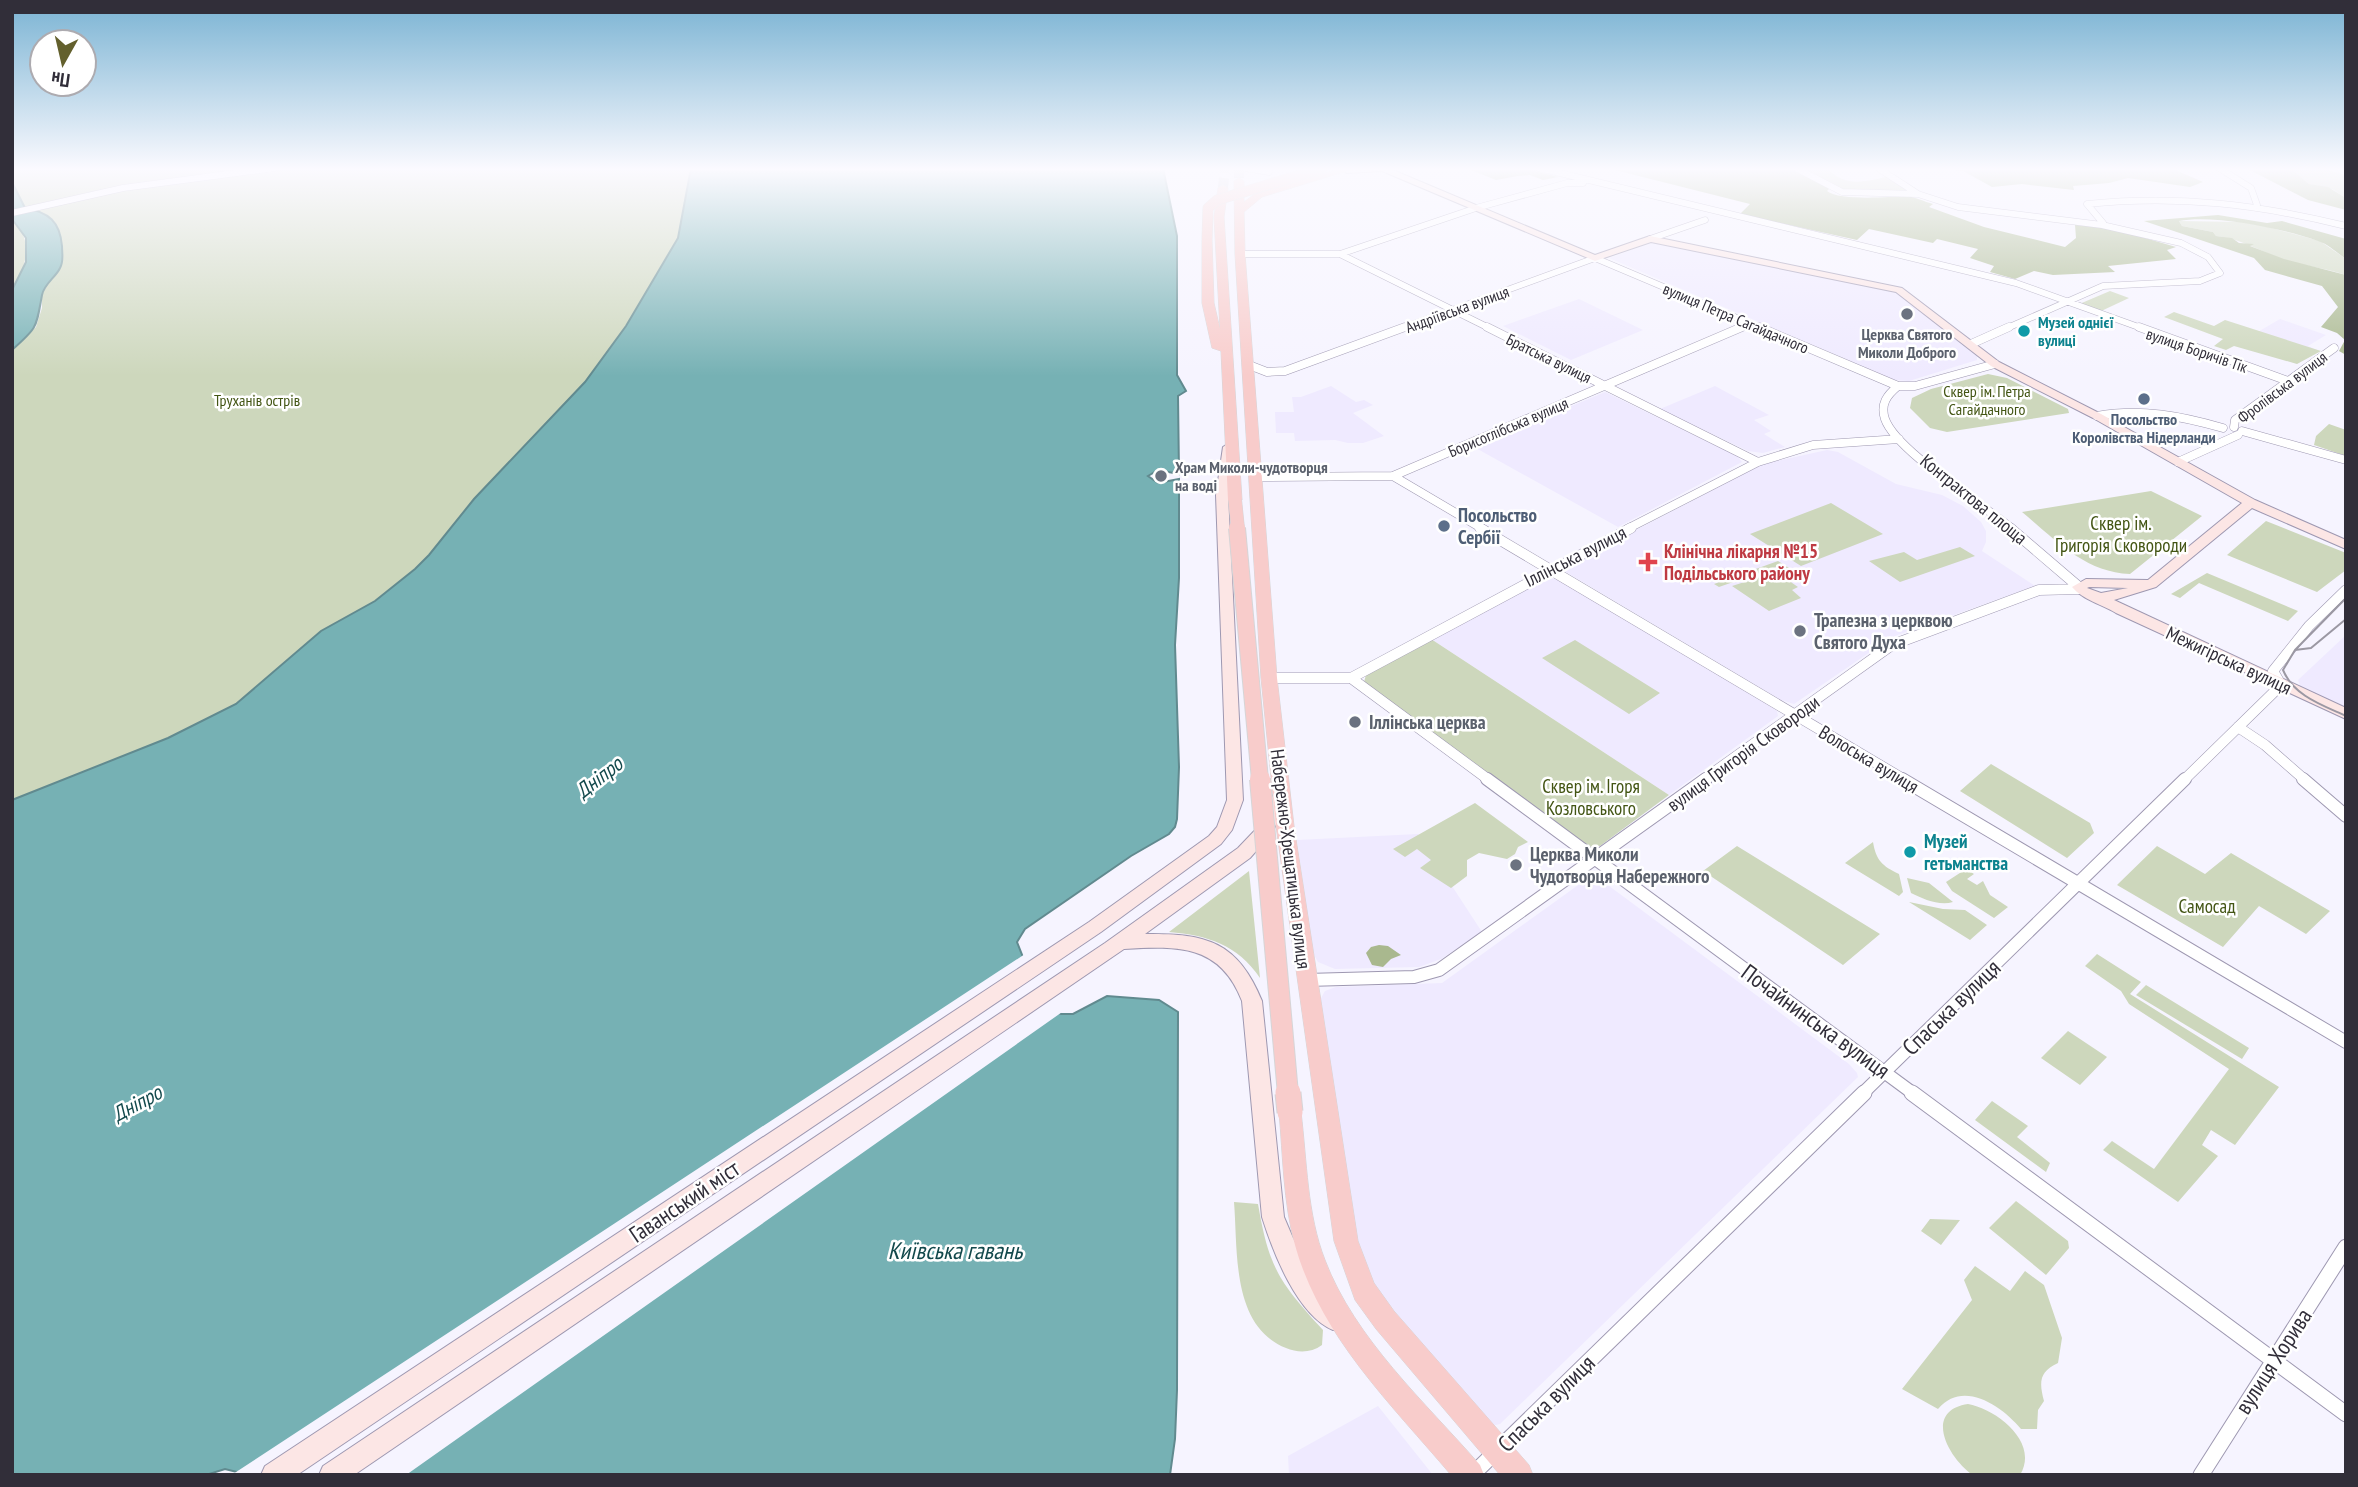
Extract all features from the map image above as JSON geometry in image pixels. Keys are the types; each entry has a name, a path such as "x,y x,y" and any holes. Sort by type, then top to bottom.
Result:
{"main road":[{"path":"1207,237 1208,303 1214,336 1227,375"},
{"name":"Набережно-Хрещатицька вулиця","path":"1220,237 1236,500 1290,1112 1307,1244 1324,1289 1357,1341 1471,1475"},
{"name":"Набережно-Хрещатицька вулиця","path":"1240,237 1269,678 1281,795 1346,1241 1364,1291 1385,1320 1519,1475"},
{"name":"вулиця Петра Сагайдачного","path":"1546,237 1595,258"},
{"path":"1650,239 1893,288 1906,295 1995,364 2097,416 2251,503 2346,545"},
{"name":"Андріївська вулиця","path":"1595,258 1650,239"},
{"name":"Гаванський міст","path":"274,1475 1095,927 1204,849 1224,830 1235,800 1222,495 1232,430"},
{"path":"2107,599 2151,584 2251,503"},
{"path":"2083,586 2151,584"},
{"name":"Межигірська вулиця","path":"2083,586 2088,595 2107,599 2346,714"},
{"name":"Гаванський міст","path":"332,1475 1118,944 1244,853 1266,829 1281,795"},
{"path":"1118,944 1171,940 1190,943 1227,959 1240,970 1252,1001 1273,1217 1282,1248 1292,1270 1311,1297 1357,1341"}],"street":[{"path":"1240,254 1340,254 1389,237"},
{"name":"Андріївська вулиця","path":"1650,239 1655,237"},
{"name":"вулиця Боричів Тік","path":"1830,237 2016,283 2288,382"},
{"path":"1970,344 2103,286 2200,281 2220,273 2219,267 2212,260 2160,237"},
{"name":"Братська вулиця","path":"1340,254 1758,462"},
{"name":"Андріївська вулиця","path":"1249,365 1267,372 1285,371 1595,258"},
{"name":"вулиця Петра Сагайдачного","path":"1595,258 1898,386"},
{"name":"Борисоглібська вулиця","path":"1255,477 1393,476 1750,324"},
{"name":"Фролівська вулиця","path":"2233,432 2235,420 2334,348"},
{"path":"1898,386 1915,386 1995,364"},
{"name":"Контрактова площа","path":"1898,386 1887,395 1882,404 1886,422 1899,439 2083,586"},
{"path":"2097,416 2137,410 2177,415 2346,460"},
{"path":"2178,462 2223,444 2233,432"},
{"name":"Іллінська вулиця","path":"1351,678 1550,569 1758,462 1805,447 1841,441 1899,439"},
{"name":"Волоська вулиця","path":"1393,476 2346,1042"},
{"name":"вулиця Григорія Сковороди","path":"1307,980 1414,977 1438,970 1899,641 2039,590 2083,586"},
{"path":"2280,684 2273,671 2310,625 2346,590"},
{"path":"1269,678 1351,678"},
{"name":"Почайнинська вулиця","path":"1351,678 2346,1415"},
{"name":"Спаська вулиця","path":"1471,1475 2280,684"},
{"path":"2238,727 2265,745 2346,816"},
{"name":"вулиця Хорива","path":"2201,1475 2346,1247"}],"shaded area":[{"path":"1654,242 1890,289 1901,294 1977,355 1977,360 1909,381 1895,380 1609,258"},
{"path":"1579,299 1643,330 1571,360 1503,326"},
{"path":"2280,319 2326,335 2308,346 2317,350 2297,364 2237,344"},
{"path":"1331,386 1356,402 1364,400 1373,405 1353,413 1384,436 1363,443 1348,443 1335,440 1295,441 1294,433 1276,433 1275,412 1294,412 1292,397 1301,397"},
{"path":"1715,386 1769,415 1754,420 1771,431 1764,434 1785,447 1763,453 1748,451 1660,409"},
{"path":"1605,392 1737,456 1742,462 1618,527 1474,447"},
{"path":"1827,450 1838,452 1896,484 1942,495 1963,506 1981,522 1986,531 1986,542 1982,551 2035,586 1892,637 1794,704 1781,700 1566,572 1567,566 1763,464"},
{"path":"1548,577 1558,580 1768,705 1777,711 1778,716 1669,795 1431,639"},
{"path":"2346,635 2346,710 2309,694 2300,686 2298,680"},
{"path":"1418,834 1482,932 1441,959 1419,967 1335,969 1318,962 1313,953 1297,840"},
{"path":"1597,877 1849,1064 1858,1077 1500,1424 1491,1426 1374,1286 1358,1244 1320,1000 1325,991 1336,987 1442,983 1588,878"},
{"path":"1378,1406 1433,1475 1289,1475 1288,1456"}],"green space":[{"path":"12,237 24,237 26,244 24,263 12,290"},
{"name":"Труханів острів","path":"678,237 626,326 585,382 474,499 415,569 375,601 321,631 236,704 168,738 12,800 12,350 36,327 42,308 42,294 63,260 61,238"},
{"path":"1907,237 2026,237 2065,247 2076,237 2143,237 2176,247 2167,250 2176,259 2108,266 2115,272 2053,275 2034,271 2015,279 1990,272 1994,266 1970,258 1978,249 1937,239 1933,243"},
{"path":"2193,237 2232,238 2239,243 2254,244 2250,246 2284,259 2346,275 2346,355 2339,351 2345,340 2337,333 2321,327 2338,307 2322,286 2265,270 2254,258"},
{"path":"2226,237 2307,237 2320,241 2346,259 2346,275 2282,259"},
{"path":"2308,237 2346,239 2346,259 2329,246"},
{"path":"2110,291 2129,298 2097,313 2077,305"},
{"path":"2174,312 2214,326 2225,320 2321,351 2297,364 2234,346 2226,350 2214,346 2223,339 2164,317"},
{"name":"Сквер ім. Петра Сагайдачного","path":"1988,374 2007,378 2068,409 2069,413 1947,432 1930,428 1910,408 1912,398 1931,389"},
{"path":"2329,424 2346,430 2346,456 2314,445 2316,436"},
{"name":"Сквер ім. Григорія Сковороди","path":"2151,491 2202,516 2130,574 2114,572 2084,561 2022,512"},
{"path":"1831,503 1883,534 1801,566 1750,534"},
{"path":"2266,521 2346,553 2346,570 2317,592 2227,555"},
{"path":"1960,547 1975,556 1900,582 1869,561 1904,552 1917,560"},
{"path":"1778,561 1810,581 1803,584 1776,567 1719,587 1714,584"},
{"path":"1776,572 1798,587 1792,590 1801,598 1769,611 1732,586"},
{"path":"2207,573 2298,611 2288,621 2199,583 2180,598 2171,594"},
{"name":"Сквер ім. Ігоря Козловського","path":"1431,639 1669,795 1600,846 1586,847 1364,682 1366,675"},
{"path":"1575,640 1660,693 1629,714 1542,658"},
{"path":"1991,764 2090,823 2094,833 2067,858 1960,791"},
{"path":"1475,803 1528,842 1518,847 1515,854 1507,859 1479,853 1467,860 1467,876 1451,888 1420,868 1431,860 1417,849 1405,857 1393,849"},
{"path":"1873,842 1881,862 1899,874 1903,892 1899,896 1845,863"},
{"path":"1737,846 1880,934 1843,965 1703,871"},
{"name":"Самосад","path":"2157,846 2205,874 2231,853 2330,911 2306,934 2259,906 2223,947 2117,885"},
{"path":"1966,869 1974,874 1967,879 1977,885 1983,881 1990,895 2008,907 1994,918 1952,891 1946,882"},
{"path":"1249,871 1260,978 1242,957 1232,950 1209,939 1169,932"},
{"path":"1907,878 1929,883 1953,902 1926,900 1911,893"},
{"path":"1909,902 1943,909 1965,910 1987,925 1970,940"},
{"path":"1388,946 1401,955 1391,959 1383,967 1372,965 1366,953 1371,947"},
{"path":"2097,954 2141,982 2130,994 2279,1087 2235,1145 2211,1130 2202,1145 2218,1156 2178,1202 2103,1150 2112,1141 2154,1169 2229,1069 2129,1004 2121,991 2085,966"},
{"path":"2146,985 2249,1048 2242,1059 2136,995"},
{"path":"2068,1031 2107,1057 2080,1085 2041,1058"},
{"path":"1992,1101 2028,1126 2017,1137 2050,1163 2046,1172 1975,1120"},
{"path":"2016,1201 2068,1241 2069,1248 2046,1275 1989,1228"},
{"path":"1234,1202 1258,1204 1267,1244 1278,1273 1323,1330 1322,1345 1318,1348 1295,1351 1286,1348 1268,1337 1255,1323 1246,1305 1241,1285"},
{"path":"1930,1219 1960,1220 1941,1245 1921,1231"},
{"path":"1975,1266 2010,1291 2025,1271 2044,1285 2062,1338 2058,1363 2047,1370 2042,1378 2044,1401 2038,1410 2037,1429 2021,1429 2004,1412 1982,1399 1959,1396 1948,1400 1938,1409 1902,1389 1972,1300 1964,1280"},
{"path":"1968,1404 2002,1420 2020,1439 2025,1463 2020,1475 1973,1475 1956,1458 1944,1436 1943,1425 1946,1416 1954,1408"}],"water":[{"path":"61,237 61,265 43,291 34,326 12,350 12,290 26,262 26,238"},
{"path":"1177,237 1177,375 1186,391 1178,396 1179,474 1158,470 1148,476 1158,483 1179,479 1179,578 1175,645 1179,767 1177,819 1169,834 1131,856 1025,929 1017,942 1036,990 1050,1009 1061,1014 1073,1014 1107,996 1159,1000 1178,1012 1177,1390 1170,1475 249,1475 225,1469 206,1475 12,1475 12,800 168,738 236,704 321,631 375,601 415,569 474,499 585,382 626,326 678,238"}],"pier":[{"path":"1025,954 1047,1001 1065,1010 406,1475 233,1474"}],"tram line":[{"path":"2295,650 2346,598"},
{"path":"2295,650 2311,648 2346,619"},
{"path":"2295,650 2283,670 2294,687 2318,703 2346,716"}],"place":[{"name":"Церква Святого Миколи Доброго","path":"1907,314"},
{"name":"Музей однієї вулиці","path":"2024,331"},
{"name":"Посольство Королівства Нідерланди","path":"2144,399"},
{"name":"Храм Миколи-чудотворця на воді","path":"1161,476"},
{"name":"Посольство Сербії","path":"1444,526"},
{"name":"Клінічна лікарня №15 Подільського району","path":"1648,562"},
{"name":"Трапезна з церквою Святого Духа","path":"1800,631"},
{"name":"Іллінська церква","path":"1355,722"},
{"name":"Музей гетьманства","path":"1910,852"},
{"name":"Церква Миколи Чудотворця Набережного","path":"1516,865"}],"water label":[{"name":"Дніпро","path":"599,777"},
{"name":"Дніпро","path":"137,1103"},
{"name":"Київська гавань","path":"955,1250"}]}
